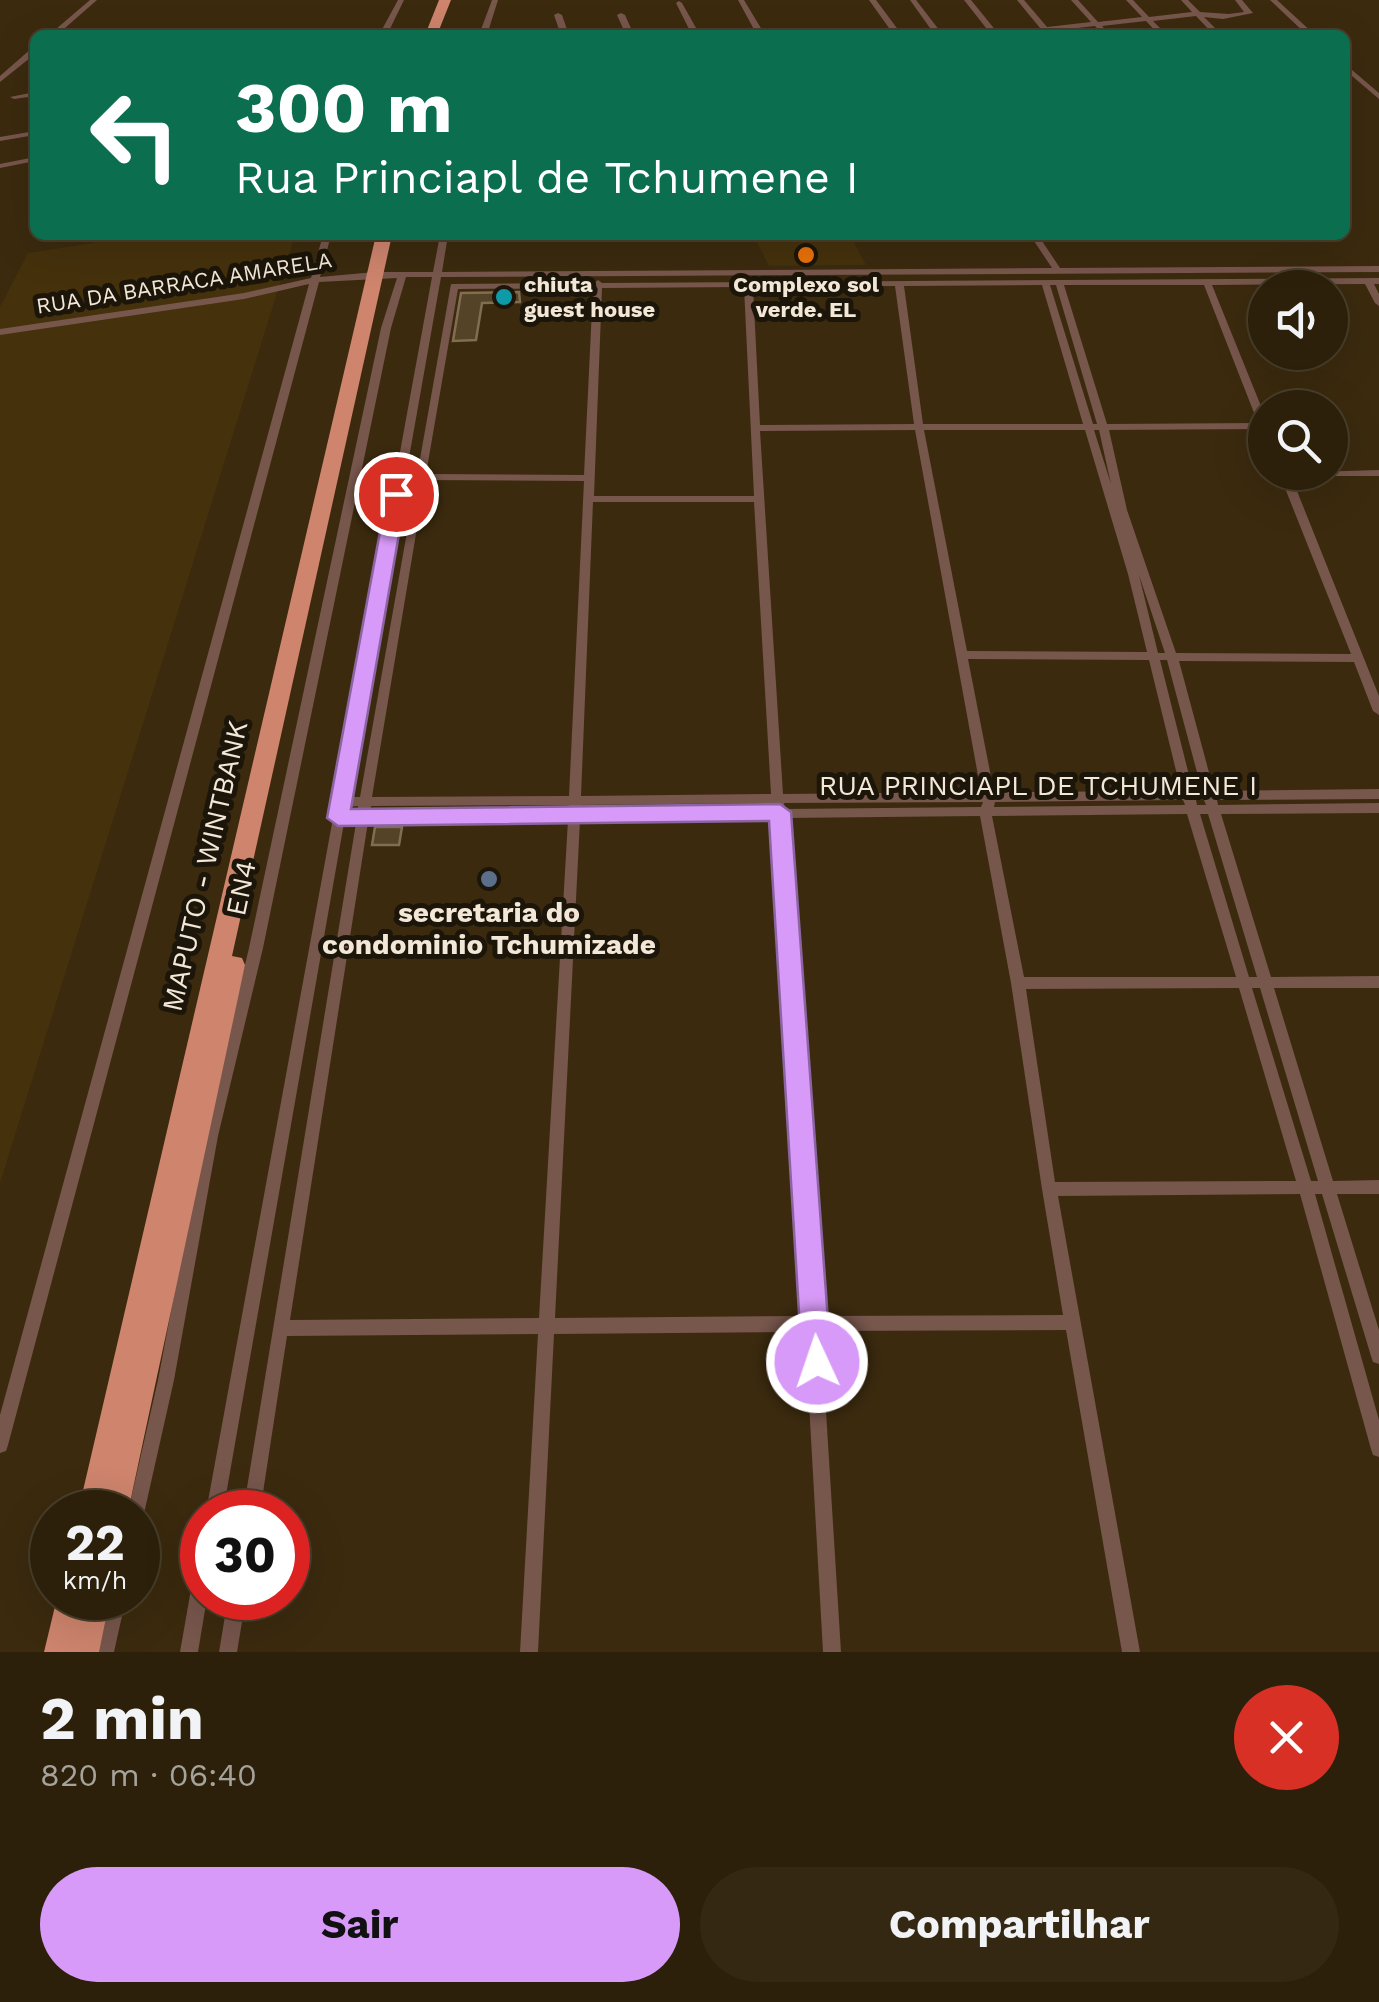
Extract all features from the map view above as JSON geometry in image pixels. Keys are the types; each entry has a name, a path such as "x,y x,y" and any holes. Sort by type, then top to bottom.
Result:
{"highway":[{"path":"433,30 445,0"},
{"path":"444,30 456,0"},
{"name":"MAPUTO - WINTBANK","path":"97,1490 388,275 384,240"},
{"name":"MAPUTO - WINTBANK","path":"118,1490 396,240"},
{"path":"60,1652 68,1620"},
{"path":"83,1652 90,1620"}],"street":[{"path":"59,30 94,0"},
{"path":"386,30 401,0"},
{"path":"485,30 495,0"},
{"path":"740,0 758,30"},
{"path":"872,0 894,30"},
{"path":"967,0 992,30"},
{"path":"1020,0 1046,30"},
{"path":"1074,0 1102,29 1250,11 1238,0"},
{"path":"1130,0 1157,30"},
{"path":"1184,0 1213,30"},
{"path":"1272,0 1305,30"},
{"path":"913,1 935,30"},
{"path":"679,3 693,30"},
{"path":"558,15 563,30"},
{"path":"620,15 628,30"},
{"path":"2,76 30,54"},
{"path":"1350,71 1379,98"},
{"path":"14,98 30,95"},
{"path":"0,139 30,133"},
{"path":"0,166 30,160"},
{"path":"0,1445 326,240"},
{"path":"218,1490 443,240"},
{"path":"1037,240 1058,276 1103,426 1122,510 1172,657 1264,983 1379,1356"},
{"path":"255,1490 364,811 454,286 1045,282 1058,276 1379,269"},
{"name":"RUA DA BARRACA AMARELA","path":"0,332 244,296 315,280 388,275 1058,276"},
{"name":"EN4","path":"141,1490 212,1136 256,948 386,328 388,275"},
{"path":"1058,276 1207,282 1374,281 1379,303"},
{"path":"1045,282 1154,658 1190,804 1306,1188 1379,1448"},
{"path":"1207,282 1250,390"},
{"path":"529,1652 598,283"},
{"path":"748,283 758,499 815,1326 832,1652"},
{"path":"898,283 919,428 964,655 1049,1189 1131,1652"},
{"path":"755,428 1248,427"},
{"path":"1348,473 1379,473"},
{"path":"422,477 588,478"},
{"path":"1291,490 1379,711"},
{"path":"587,499 758,499"},
{"path":"964,655 1359,658"},
{"name":"RUA PRINCIAPL DE TCHUMENE I","path":"338,818 364,811 1190,804 1379,794"},
{"name":"RUA PRINCIAPL DE TCHUMENE I","path":"341,802 364,811"},
{"name":"RUA PRINCIAPL DE TCHUMENE I","path":"1212,803 1379,808"},
{"path":"1018,983 1379,982"},
{"path":"1049,1189 1379,1188"},
{"path":"281,1328 1073,1322"},
{"path":"105,1652 113,1620"},
{"path":"189,1652 195,1620"},
{"path":"228,1652 233,1620"}],"shaded area":[{"path":"293,240 0,1183 0,307 28,253 93,243"},
{"path":"756,240 853,240 866,265 769,266"}],"building":[{"path":"519,292 520,302 482,303 476,340 453,341 461,293"},
{"path":"375,827 402,827 399,845 372,845"}],"place":[{"name":"Complexo sol verde. EL","path":"806,255"},
{"name":"chiuta guest house","path":"504,297"},
{"name":"secretaria do condominio Tchumizade","path":"489,879"}],"route":[{"path":"396,494 338,818 780,812 817,1362"}]}
